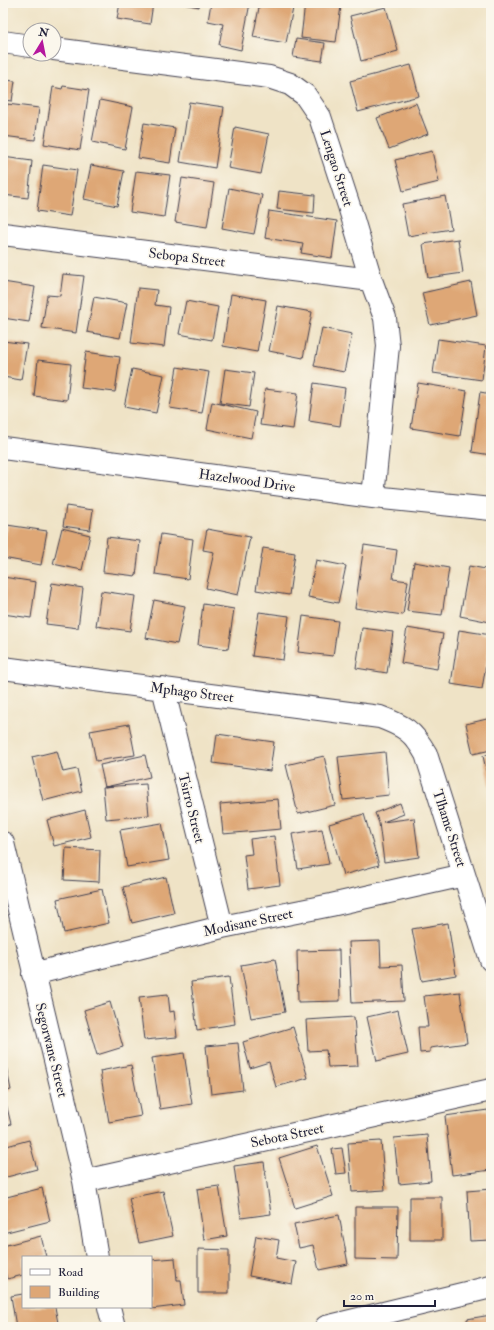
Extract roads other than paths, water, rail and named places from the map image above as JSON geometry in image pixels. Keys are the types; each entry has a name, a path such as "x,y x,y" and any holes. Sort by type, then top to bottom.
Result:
{"street":[{"path":"3,42 22,45"},
{"name":"Lengao Street","path":"62,50 270,77 290,84 305,95 320,117 371,280 385,318 388,346 373,497"},
{"name":"Sebopa Street","path":"3,234 371,280"},
{"name":"Hazelwood Drive","path":"3,448 373,497 491,510"},
{"name":"Mphago Street","path":"3,668 380,717"},
{"name":"Tsirro Street","path":"163,688 222,927"},
{"name":"Tlhame Street","path":"380,717 398,724 410,731 426,754 491,960"},
{"name":"Segorwane Street","path":"3,843 33,974 84,1181 97,1256"},
{"name":"Modisane Street","path":"33,974 222,927 464,875"},
{"name":"Sebota Street","path":"84,1181 491,1090"},
{"path":"326,1327 491,1287"},
{"path":"109,1308 114,1327"}]}
